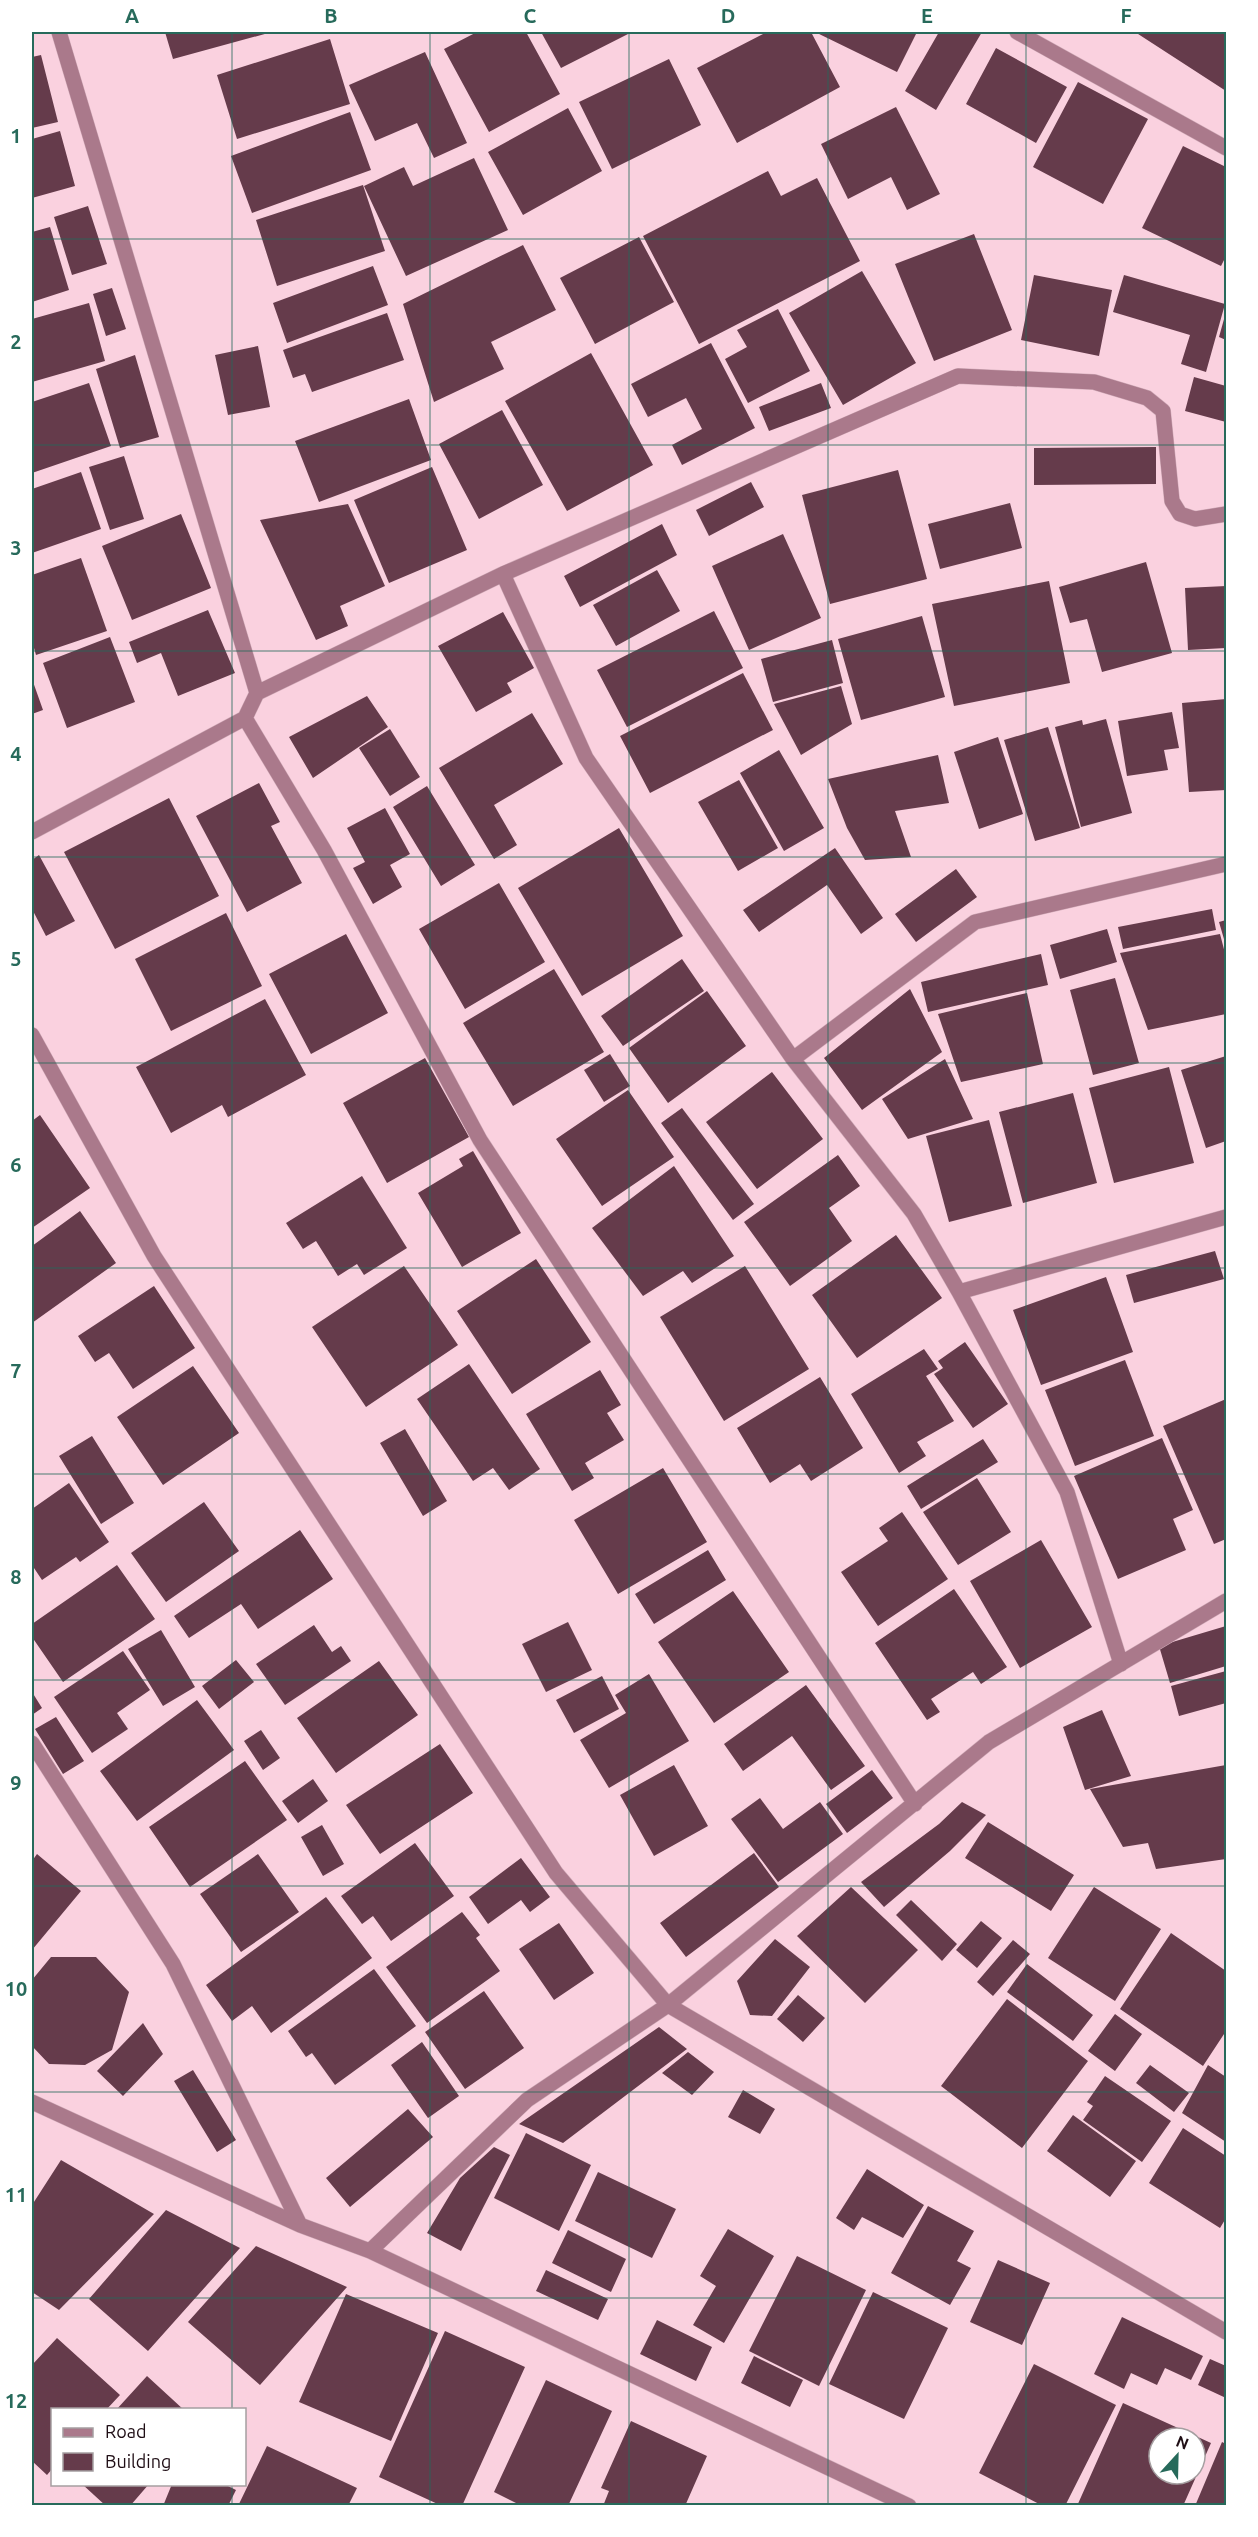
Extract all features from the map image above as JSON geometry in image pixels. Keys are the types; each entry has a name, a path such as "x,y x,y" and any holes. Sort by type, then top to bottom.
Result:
{"street":[{"path":"59,32 257,693"},
{"path":"1017,32 1227,148"},
{"path":"32,832 245,718 257,693 503,574 958,376 1094,382 1147,398 1163,411 1172,501 1180,514 1195,519 1227,514"},
{"path":"503,574 586,758 794,1059 914,1214 959,1292 1067,1491 1121,1664"},
{"path":"245,718 324,850 480,1140 915,1804"},
{"path":"794,1059 975,922 1227,864"},
{"path":"32,1035 154,1256 556,1873 668,2006 1227,2332"},
{"path":"959,1292 1227,1217"},
{"path":"370,2251 527,2100 668,2006 989,1742 1227,1601"},
{"path":"32,1743 173,1964 300,2225"},
{"path":"32,2102 300,2225 370,2251 909,2505"}],"building":[{"path":"165,32 272,32 173,59"},
{"path":"477,32 526,32 560,94 489,132 444,49"},
{"path":"541,32 632,32 561,68"},
{"path":"767,32 811,32 840,87 737,143 697,68"},
{"path":"815,32 917,32 897,72"},
{"path":"939,32 982,32 936,110 905,91"},
{"path":"1135,32 1226,32 1226,91"},
{"path":"330,39 350,104 237,139 217,75"},
{"path":"996,48 1067,87 1036,143 966,104"},
{"path":"425,52 467,143 434,158 417,123 375,141 349,85"},
{"path":"41,55 58,122 32,128 32,57"},
{"path":"669,59 701,125 612,169 579,102"},
{"path":"1078,82 1148,119 1103,204 1033,167"},
{"path":"896,107 940,194 907,210 891,177 848,199 821,144"},
{"path":"568,108 602,171 523,215 488,152"},
{"path":"350,112 371,170 252,213 231,156"},
{"path":"60,131 75,186 32,198 32,139"},
{"path":"1183,146 1226,167 1226,256 1221,266 1142,228"},
{"path":"474,158 508,230 406,276 364,186 404,167 413,186"},
{"path":"768,171 781,196 817,178 860,261 699,344 643,236"},
{"path":"363,185 385,251 277,286 256,220"},
{"path":"88,206 107,264 72,275 54,217"},
{"path":"50,227 69,290 32,302 32,232"},
{"path":"974,234 1012,330 934,361 895,264"},
{"path":"639,237 674,302 595,344 560,278"},
{"path":"523,245 556,310 491,342 504,369 434,402 403,304"},
{"path":"373,266 388,305 287,343 273,303"},
{"path":"862,271 916,363 843,405 789,313"},
{"path":"1034,275 1112,290 1099,356 1021,340"},
{"path":"1124,275 1225,304 1206,372 1181,364 1190,335 1113,312"},
{"path":"112,288 126,329 106,336 93,294"},
{"path":"89,303 105,361 32,382 32,319"},
{"path":"778,309 810,371 748,403 725,359 747,347 737,330"},
{"path":"1226,312 1226,340 1219,337"},
{"path":"387,313 404,360 312,392 305,374 293,378 283,350"},
{"path":"711,343 755,428 682,465 672,445 702,429 686,398 648,417 631,384"},
{"path":"258,346 270,407 228,415 215,355"},
{"path":"591,353 653,465 567,511 505,401"},
{"path":"135,355 159,437 120,448 96,369"},
{"path":"1194,377 1226,386 1226,422 1185,411"},
{"path":"89,383 111,446 32,473 32,402"},
{"path":"821,383 831,408 769,431 759,407"},
{"path":"409,399 431,460 319,502 295,441"},
{"path":"502,410 543,485 479,519 439,444"},
{"path":"1156,447 1156,484 1034,485 1034,448"},
{"path":"124,456 144,519 110,530 89,467"},
{"path":"432,467 467,550 389,583 354,500"},
{"path":"898,470 927,579 830,604 802,495"},
{"path":"81,472 101,529 32,553 32,489"},
{"path":"751,482 764,507 709,536 696,510"},
{"path":"1010,503 1022,548 940,569 928,524"},
{"path":"348,504 385,586 340,606 348,626 316,640 260,520"},
{"path":"181,514 211,588 132,620 102,546"},
{"path":"662,524 677,555 580,607 564,576"},
{"path":"783,534 821,618 749,650 712,566"},
{"path":"81,558 107,631 36,655 32,641 32,575"},
{"path":"1146,562 1172,653 1102,672 1087,619 1070,623 1059,587"},
{"path":"657,570 680,611 616,646 593,605"},
{"path":"1049,581 1070,683 954,706 932,604"},
{"path":"1226,586 1226,648 1188,650 1185,588"},
{"path":"208,610 235,673 178,696 161,653 137,663 129,642"},
{"path":"714,611 743,668 627,727 597,670"},
{"path":"503,612 534,668 507,683 512,692 476,712 438,646"},
{"path":"922,616 945,697 861,720 838,639"},
{"path":"110,637 135,702 67,728 43,663"},
{"path":"832,640 843,683 773,702 761,659"},
{"path":"743,673 773,730 650,793 620,736"},
{"path":"32,679 43,710 32,714"},
{"path":"841,686 852,724 801,755 774,704"},
{"path":"367,696 388,727 313,778 289,737"},
{"path":"1226,699 1226,790 1189,792 1182,703"},
{"path":"1172,712 1179,748 1164,750 1168,770 1127,776 1118,721"},
{"path":"532,713 563,764 494,805 517,845 494,859 439,768"},
{"path":"1106,719 1132,813 1081,827 1055,727 1082,720 1083,725"},
{"path":"1048,727 1080,828 1035,841 1004,740"},
{"path":"390,729 420,777 390,796 359,748"},
{"path":"998,737 1023,814 979,829 954,752"},
{"path":"779,750 824,828 784,851 740,773"},
{"path":"938,755 949,803 895,811 911,857 865,860 847,828 828,779"},
{"path":"739,780 778,848 738,871 698,802"},
{"path":"259,783 280,822 271,826 302,883 247,912 196,816"},
{"path":"427,786 475,865 441,886 393,807"},
{"path":"169,798 219,896 115,949 64,852"},
{"path":"385,808 410,854 390,865 402,887 373,904 353,868 365,862 347,828"},
{"path":"619,828 683,936 582,996 518,888"},
{"path":"835,848 883,918 861,934 827,885 759,932 743,910"},
{"path":"39,855 75,921 46,936 32,909 32,860"},
{"path":"956,869 977,897 916,942 895,914"},
{"path":"499,883 545,962 465,1009 419,929"},
{"path":"1212,909 1216,930 1123,949 1118,927"},
{"path":"226,913 262,986 171,1031 135,959"},
{"path":"1226,920 1226,946 1219,922"},
{"path":"1107,929 1117,962 1060,979 1050,945"},
{"path":"346,934 388,1013 311,1054 269,974"},
{"path":"1220,934 1226,957 1226,1014 1148,1030 1120,953"},
{"path":"1041,954 1048,985 928,1012 921,982"},
{"path":"682,959 704,991 623,1046 601,1016"},
{"path":"554,969 604,1052 513,1106 463,1023"},
{"path":"1115,978 1139,1063 1093,1075 1070,990"},
{"path":"910,989 942,1052 862,1110 824,1058"},
{"path":"707,991 746,1046 668,1103 629,1048"},
{"path":"1027,993 1043,1064 961,1082 938,1014"},
{"path":"265,999 306,1075 228,1117 222,1105 171,1133 136,1067"},
{"path":"610,1054 630,1086 604,1102 584,1070"},
{"path":"1226,1056 1226,1141 1206,1148 1181,1070"},
{"path":"425,1058 469,1137 387,1183 343,1103"},
{"path":"945,1059 973,1119 908,1139 882,1099"},
{"path":"1169,1067 1194,1163 1114,1183 1089,1088"},
{"path":"772,1072 823,1139 757,1189 706,1122"},
{"path":"628,1090 674,1157 602,1206 556,1139"},
{"path":"1073,1093 1097,1183 1023,1203 999,1112"},
{"path":"682,1108 754,1204 733,1220 661,1123"},
{"path":"40,1115 90,1188 32,1228 32,1121"},
{"path":"989,1120 1012,1206 949,1222 926,1136"},
{"path":"473,1151 521,1233 462,1267 418,1193 463,1166 459,1159"},
{"path":"838,1155 860,1186 829,1208 852,1241 790,1286 744,1222"},
{"path":"674,1166 734,1256 692,1283 683,1271 643,1296 592,1228"},
{"path":"362,1176 407,1248 364,1275 357,1264 338,1276 316,1241 303,1249 286,1223"},
{"path":"80,1211 116,1263 32,1323 32,1246"},
{"path":"896,1235 942,1298 857,1358 812,1295"},
{"path":"1215,1251 1224,1279 1134,1303 1126,1275"},
{"path":"536,1259 591,1342 512,1394 457,1311"},
{"path":"404,1266 458,1345 366,1407 312,1327"},
{"path":"745,1266 809,1369 724,1421 660,1317"},
{"path":"1106,1277 1133,1352 1041,1385 1013,1310"},
{"path":"154,1286 195,1348 133,1389 109,1353 95,1362 78,1336"},
{"path":"965,1342 1008,1404 973,1428 934,1374 943,1368 938,1361"},
{"path":"924,1349 938,1369 926,1376 954,1421 917,1442 926,1456 899,1473 851,1394"},
{"path":"1125,1360 1154,1436 1075,1466 1045,1390"},
{"path":"469,1364 540,1469 509,1490 493,1468 473,1481 417,1399"},
{"path":"193,1366 239,1433 163,1485 117,1417"},
{"path":"600,1370 621,1405 607,1413 624,1440 585,1463 594,1478 572,1491 526,1414"},
{"path":"820,1377 863,1448 811,1481 800,1464 770,1483 737,1428"},
{"path":"1226,1399 1226,1539 1214,1544 1163,1426"},
{"path":"405,1429 447,1501 423,1516 380,1443"},
{"path":"92,1436 134,1503 101,1524 59,1456"},
{"path":"1162,1438 1193,1510 1173,1519 1186,1550 1118,1579 1074,1476"},
{"path":"983,1439 998,1462 921,1509 907,1486"},
{"path":"663,1468 707,1542 618,1594 574,1520"},
{"path":"977,1478 1011,1532 958,1565 923,1512"},
{"path":"69,1483 109,1542 80,1562 76,1557 42,1580 32,1565 32,1509"},
{"path":"204,1502 239,1551 166,1602 131,1553"},
{"path":"902,1512 948,1579 878,1626 841,1572 888,1541 879,1528"},
{"path":"300,1530 333,1579 258,1629 241,1604 189,1638 174,1616"},
{"path":"1041,1540 1092,1627 1020,1668 970,1581"},
{"path":"708,1550 726,1580 654,1624 635,1594"},
{"path":"117,1565 155,1619 63,1682 32,1637 32,1624"},
{"path":"954,1589 1007,1667 981,1684 973,1672 931,1699 940,1712 927,1720 875,1643"},
{"path":"733,1591 789,1672 714,1723 658,1642"},
{"path":"568,1622 592,1670 546,1692 522,1644"},
{"path":"314,1625 332,1652 341,1646 351,1661 285,1705 256,1664"},
{"path":"1226,1626 1226,1666 1170,1683 1159,1646"},
{"path":"161,1630 195,1687 163,1706 128,1649"},
{"path":"123,1651 150,1690 117,1713 128,1729 92,1753 54,1697"},
{"path":"236,1660 254,1682 219,1709 202,1686"},
{"path":"379,1661 418,1715 336,1773 297,1718"},
{"path":"1226,1671 1226,1703 1179,1716 1171,1686"},
{"path":"649,1674 689,1741 609,1788 580,1740 626,1713 615,1695"},
{"path":"602,1676 619,1709 574,1733 556,1700"},
{"path":"806,1685 865,1766 831,1790 792,1736 743,1771 724,1744"},
{"path":"32,1692 42,1708 32,1715"},
{"path":"197,1700 234,1750 137,1821 100,1771"},
{"path":"1102,1710 1131,1776 1085,1790 1063,1727"},
{"path":"56,1717 84,1761 63,1774 35,1729"},
{"path":"261,1730 280,1758 263,1770 244,1741"},
{"path":"440,1744 473,1793 380,1854 346,1805"},
{"path":"245,1761 287,1820 190,1887 149,1827"},
{"path":"674,1765 708,1826 654,1856 620,1795"},
{"path":"1226,1765 1226,1859 1156,1869 1148,1843 1123,1847 1090,1789"},
{"path":"872,1770 893,1798 847,1833 826,1804"},
{"path":"313,1779 328,1801 298,1823 282,1801"},
{"path":"760,1798 783,1829 820,1802 843,1834 778,1882 731,1819"},
{"path":"962,1802 986,1815 950,1851 884,1907 861,1882 939,1824"},
{"path":"988,1822 1074,1875 1051,1911 965,1858"},
{"path":"322,1825 344,1864 323,1876 301,1837"},
{"path":"415,1843 454,1896 391,1941 373,1916 362,1924 341,1896"},
{"path":"754,1853 779,1887 686,1957 660,1923"},
{"path":"37,1854 81,1891 32,1950 32,1861"},
{"path":"258,1854 299,1912 241,1952 200,1894"},
{"path":"521,1858 550,1897 530,1912 521,1900 488,1924 469,1897"},
{"path":"851,1887 918,1950 865,2003 797,1936"},
{"path":"1094,1887 1161,1929 1115,2001 1048,1958"},
{"path":"326,1897 372,1958 271,2033 252,2006 232,2021 206,1985"},
{"path":"911,1900 957,1944 942,1961 896,1915"},
{"path":"462,1912 480,1935 476,1938 500,1971 427,2023 386,1967"},
{"path":"981,1921 1002,1938 977,1968 956,1950"},
{"path":"559,1923 594,1973 554,2000 519,1949"},
{"path":"1171,1933 1226,1971 1226,2031 1203,2066 1120,2009"},
{"path":"775,1939 810,1967 772,2016 750,2015 737,1981"},
{"path":"1013,1940 1030,1954 993,1996 977,1982"},
{"path":"51,1957 96,1957 129,1992 112,2050 85,2065 49,2064 32,2046 32,1980"},
{"path":"1027,1964 1093,2015 1073,2041 1007,1992"},
{"path":"374,1969 416,2026 335,2085 312,2053 306,2057 288,2031"},
{"path":"484,1991 524,2048 465,2089 425,2032"},
{"path":"798,1995 825,2018 803,2042 777,2019"},
{"path":"1007,1999 1088,2061 1022,2148 941,2086"},
{"path":"1115,2014 1142,2034 1115,2071 1088,2051"},
{"path":"143,2023 163,2054 123,2096 97,2071"},
{"path":"659,2027 687,2049 563,2143 519,2124"},
{"path":"422,2042 459,2096 428,2118 391,2065"},
{"path":"688,2052 714,2072 692,2095 662,2073"},
{"path":"1150,2065 1189,2093 1174,2112 1136,2083"},
{"path":"1208,2065 1226,2077 1226,2142 1182,2113"},
{"path":"193,2070 236,2140 217,2152 174,2081"},
{"path":"1105,2076 1171,2121 1142,2162 1083,2120 1093,2106 1087,2102"},
{"path":"743,2090 775,2109 760,2134 728,2117"},
{"path":"408,2109 433,2137 350,2207 326,2178"},
{"path":"1073,2115 1136,2161 1110,2197 1047,2151"},
{"path":"1183,2128 1226,2156 1226,2218 1220,2228 1149,2183"},
{"path":"526,2133 591,2165 559,2231 494,2198"},
{"path":"494,2147 510,2155 461,2251 427,2233 460,2178"},
{"path":"61,2160 154,2214 59,2310 32,2292 32,2205"},
{"path":"867,2169 924,2205 903,2238 862,2217 854,2230 836,2218"},
{"path":"598,2172 676,2209 652,2258 575,2221"},
{"path":"928,2206 974,2231 957,2261 971,2268 950,2305 891,2273"},
{"path":"166,2210 240,2248 148,2351 89,2299"},
{"path":"728,2229 774,2256 724,2343 693,2325 716,2286 700,2276"},
{"path":"568,2230 626,2259 611,2292 552,2263"},
{"path":"256,2246 347,2287 260,2385 188,2322"},
{"path":"797,2256 866,2290 819,2386 749,2351"},
{"path":"998,2260 1050,2283 1022,2345 970,2322"},
{"path":"546,2270 608,2299 598,2320 536,2291"},
{"path":"873,2292 948,2328 904,2419 829,2384"},
{"path":"346,2294 438,2333 391,2441 299,2402"},
{"path":"1122,2317 1203,2356 1191,2380 1165,2368 1157,2385 1131,2373 1124,2389 1094,2374"},
{"path":"657,2320 712,2347 696,2381 640,2354"},
{"path":"445,2331 525,2367 462,2506 442,2506 379,2477"},
{"path":"57,2338 120,2395 108,2408 51,2408 51,2470 47,2475 32,2461 32,2365"},
{"path":"754,2356 803,2380 790,2407 741,2383"},
{"path":"1210,2359 1226,2366 1226,2398 1198,2385"},
{"path":"1034,2364 1116,2405 1065,2506 1043,2506 979,2473"},
{"path":"147,2376 182,2408 118,2408"},
{"path":"546,2380 612,2411 568,2506 522,2506 494,2492"},
{"path":"1123,2403 1174,2426 1147,2426 1147,2486 1192,2486 1183,2506 1077,2506"},
{"path":"631,2421 707,2456 685,2506 603,2506 609,2491 601,2488"},
{"path":"1222,2442 1226,2444 1226,2506 1195,2506 1203,2486 1207,2486 1207,2478"},
{"path":"267,2446 357,2488 348,2506 238,2506"},
{"path":"84,2486 147,2486 130,2506 106,2506"},
{"path":"171,2486 228,2486 236,2490 228,2506 163,2506"}]}
